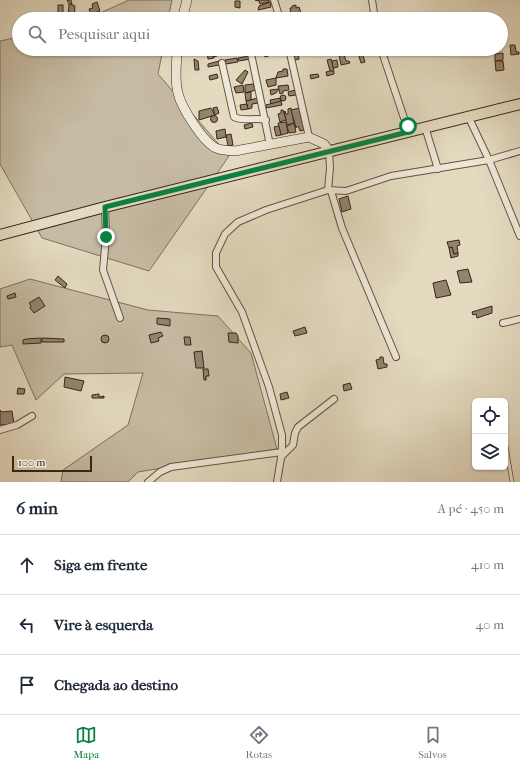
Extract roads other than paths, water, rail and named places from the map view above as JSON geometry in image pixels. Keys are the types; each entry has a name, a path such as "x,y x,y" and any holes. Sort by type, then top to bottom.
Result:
{"main road":[{"path":"0,235 105,207 520,104"}],"street":[{"path":"184,12 187,0"},
{"path":"274,0 278,12"},
{"path":"372,0 374,12"},
{"path":"177,56 176,79 180,101 203,137 211,145 224,150 235,151 309,137 324,144 329,151 329,191 342,228 396,357"},
{"path":"252,56 270,144"},
{"path":"291,56 309,137"},
{"path":"383,56 404,118 412,131"},
{"path":"222,64 234,117 239,120 259,118 266,120"},
{"path":"468,116 489,160 520,236"},
{"path":"425,127 438,169"},
{"path":"277,482 282,435 269,387 242,312 216,267 216,254 225,234 238,222 266,210 329,191 346,191 391,176 489,160 520,151"},
{"path":"105,207 106,237 102,270 120,318"},
{"path":"503,324 520,319"},
{"path":"148,482 160,472 171,467 281,455 293,445 298,427 334,398"},
{"path":"0,430 17,425 32,416"}],"lane":[{"path":"508,458 512,482"}]}
